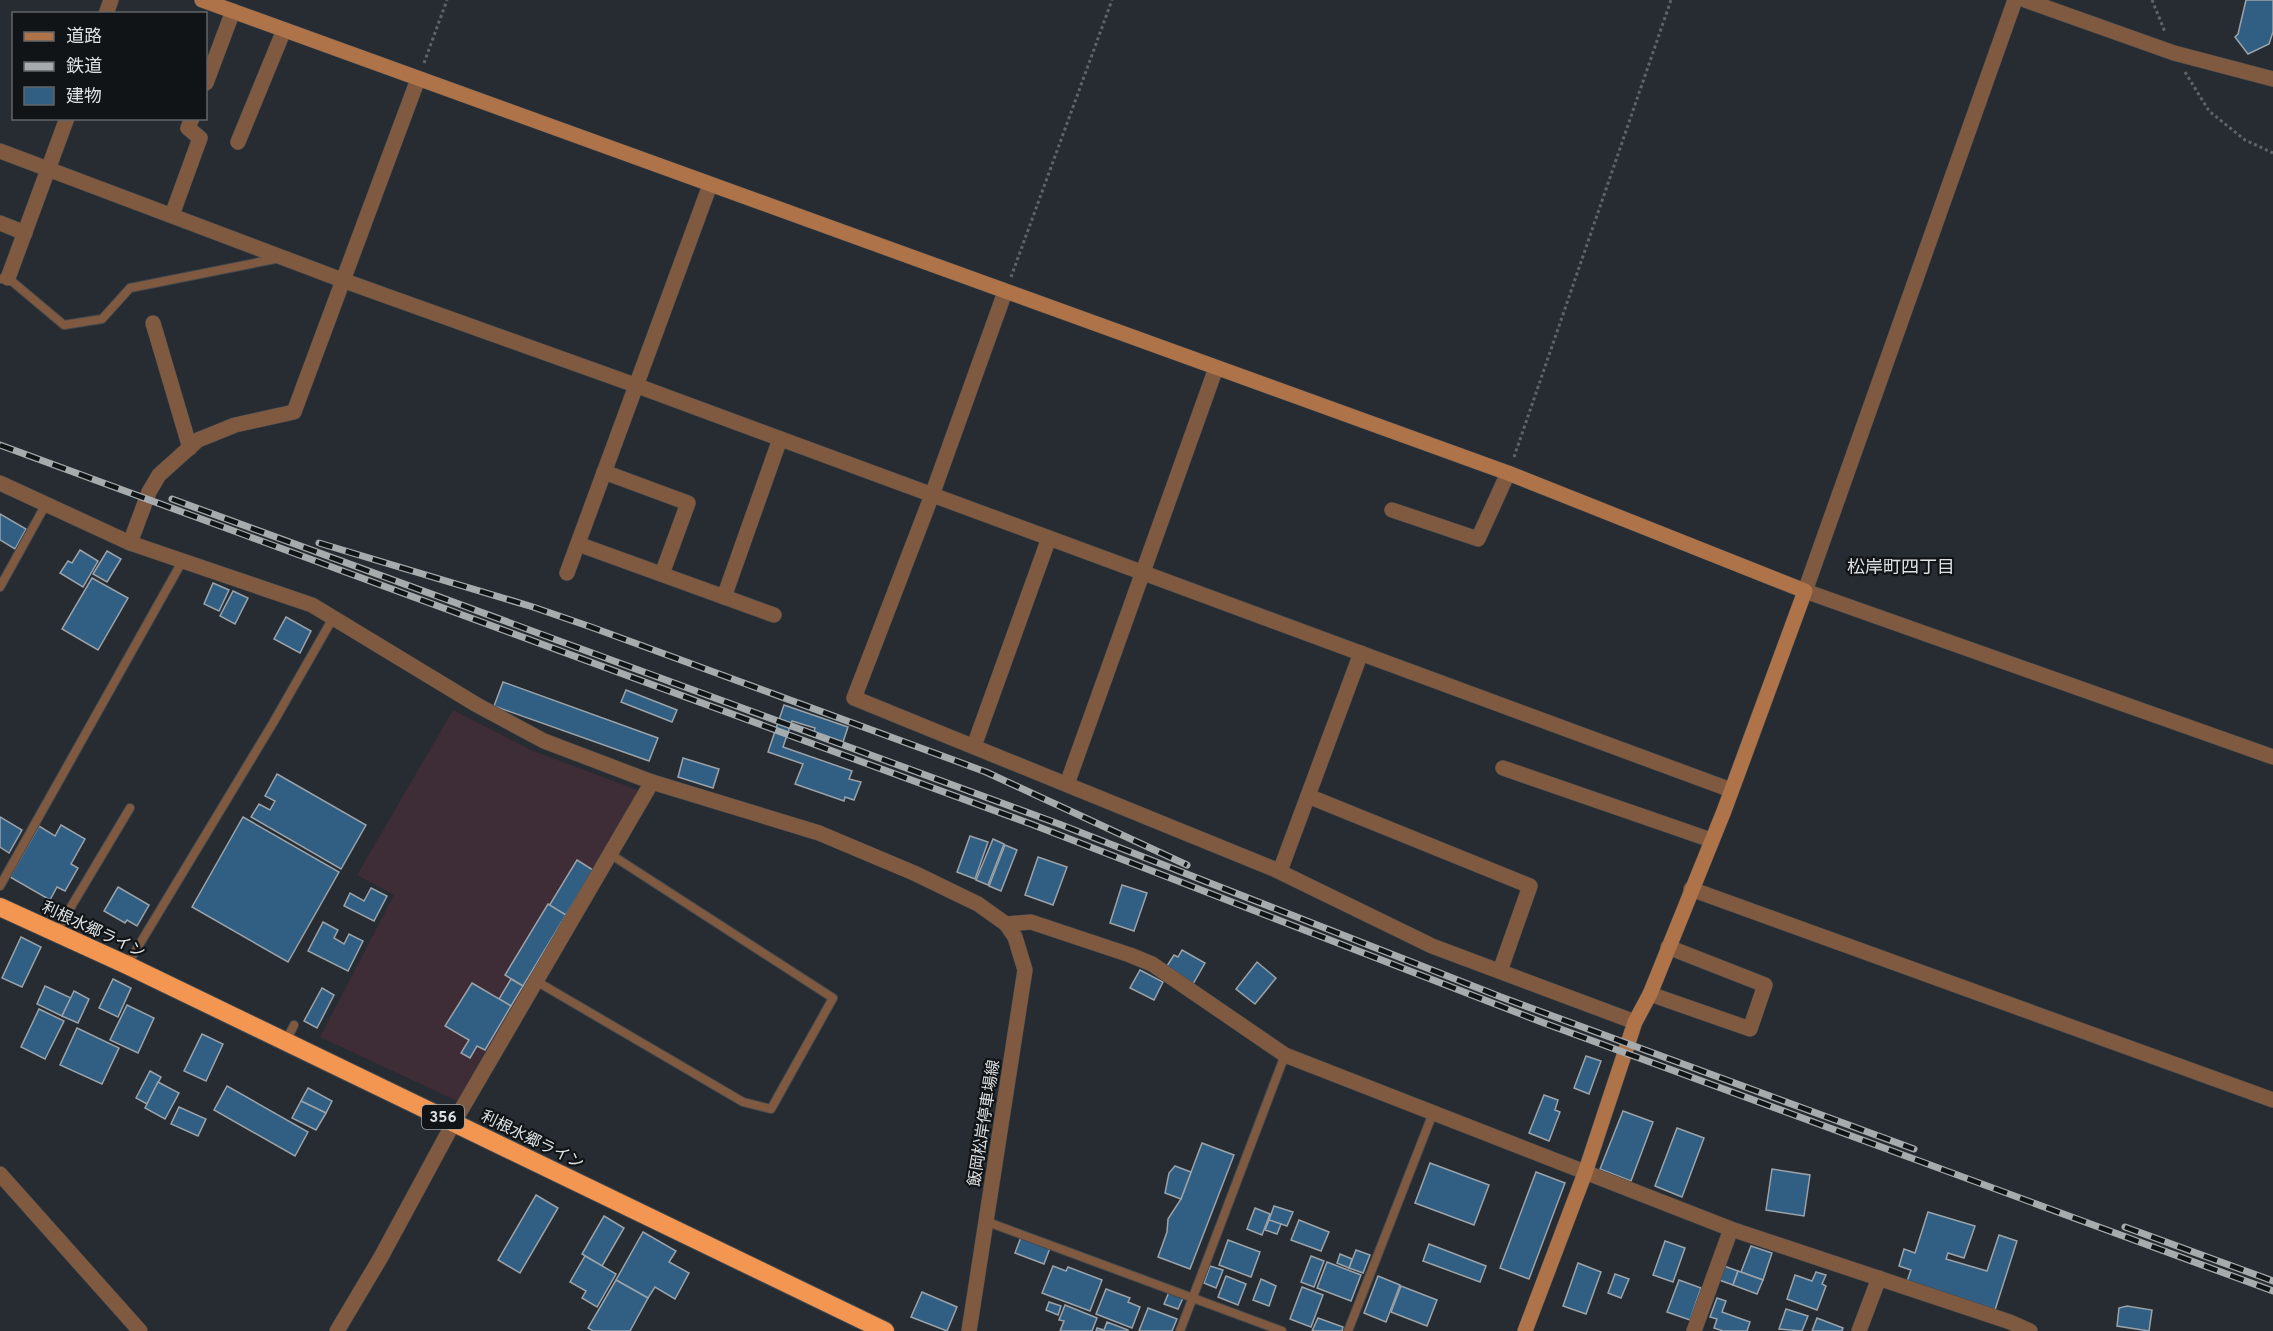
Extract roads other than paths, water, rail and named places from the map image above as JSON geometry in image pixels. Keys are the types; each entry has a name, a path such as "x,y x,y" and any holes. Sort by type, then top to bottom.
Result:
{"highway":[{"name":"利根水郷ライン","path":"0,906 127,965 290,1033 454,1122 885,1331"}],"street":[{"path":"202,0 1509,473 1804,591 2273,756"},
{"path":"1525,1331 1585,1173 1635,1022 1650,994 1731,790 2015,0"},
{"path":"2025,0 2174,53 2273,79"},
{"path":"207,80 233,11"},
{"path":"238,142 284,30"},
{"path":"130,543 149,492 159,476 198,440 235,425 294,412 418,79"},
{"path":"4,279 25,233 66,120"},
{"path":"172,215 200,138 188,128 191,120"},
{"path":"0,151 342,280 1731,790"},
{"path":"567,573 710,185"},
{"path":"0,223 25,233"},
{"path":"1005,292 932,495 854,698 1280,871 1432,946 1635,1022"},
{"path":"153,323 190,448"},
{"path":"1066,784 1216,368"},
{"path":"724,597 780,439"},
{"path":"604,472 688,503 662,574"},
{"path":"1392,510 1478,539 1509,473"},
{"path":"0,483 130,543 312,605 477,705 544,741 652,782 819,833 914,873 978,904 1006,924 1031,922 1130,954 1152,964 1285,1055 1731,1229 2010,1322 2030,1331"},
{"path":"974,746 1048,538"},
{"path":"578,544 774,615"},
{"path":"1280,871 1360,653"},
{"path":"1503,768 1711,840"},
{"path":"337,1331 381,1257 454,1122 652,782"},
{"path":"1308,796 1530,886 1500,971"},
{"path":"1691,889 2273,1100"},
{"name":"飯岡松岸停車場線","path":"969,1331 1025,970 1015,938 1006,924"},
{"path":"1650,994 1750,1029 1766,985 1668,947"},
{"path":"0,1174 140,1331"},
{"path":"1694,1331 1731,1229"},
{"path":"1859,1331 1879,1278"}],"lane":[{"path":"4,279 64,325 102,319 130,288 284,257"},
{"path":"0,587 46,504"},
{"path":"0,886 183,561"},
{"path":"127,965 333,618"},
{"path":"55,933 130,808"},
{"path":"536,981 743,1102 771,1109 833,998 610,854"},
{"path":"1180,1331 1285,1055"},
{"path":"1348,1331 1433,1113"},
{"path":"986,1221 1282,1331"}],"railway":[{"path":"0,445 1031,824 1544,1023 2273,1291"},
{"path":"172,499 1059,824 1501,997 1914,1149"},
{"path":"319,543 533,607 986,772 1187,865"},
{"path":"2125,1227 2273,1281"}],"district":[{"name":"松岸町四丁目","path":"1901,567"}]}
